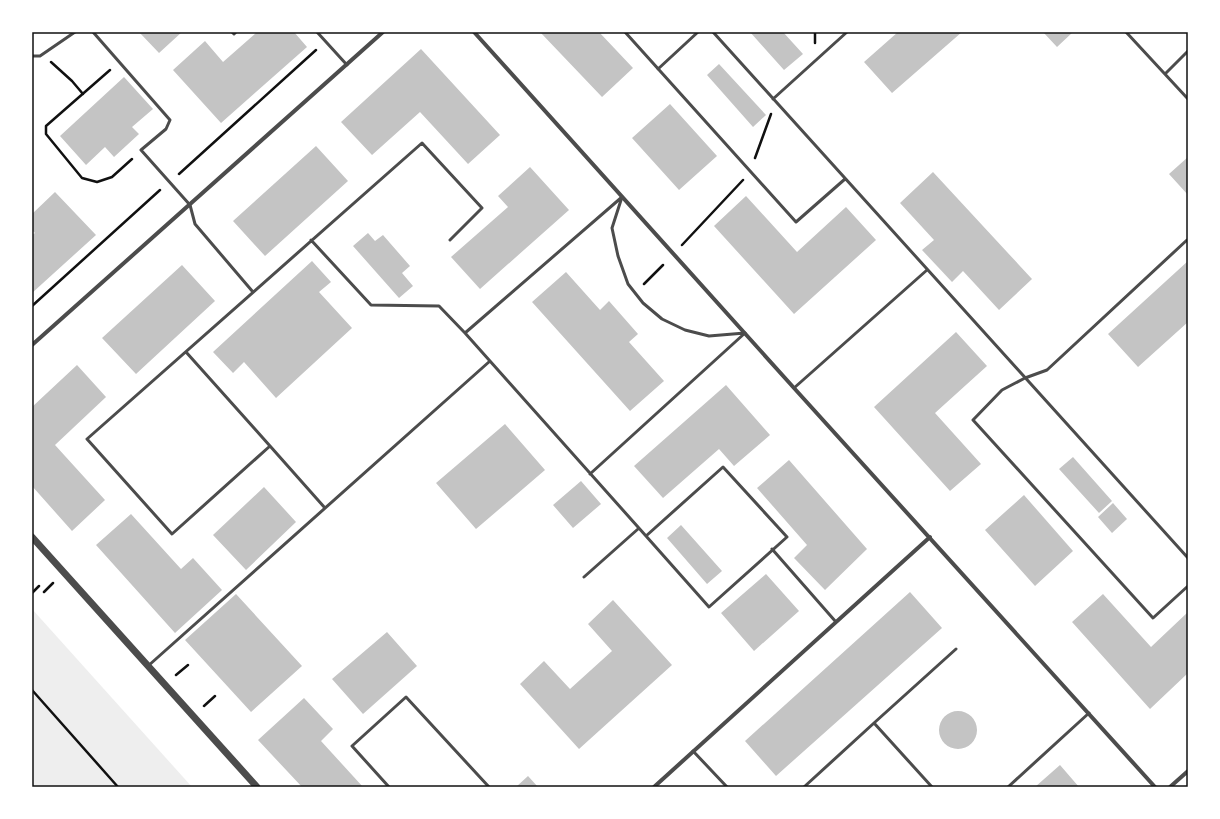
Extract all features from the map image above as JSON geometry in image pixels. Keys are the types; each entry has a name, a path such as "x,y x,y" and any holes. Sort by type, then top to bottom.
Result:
{"street":[{"path":"32,345 383,32"},
{"path":"474,32 1155,787"},
{"path":"32,537 257,787"},
{"path":"654,787 930,537"},
{"path":"1170,787 1188,771"}],"lane":[{"path":"32,56 40,56 76,32"},
{"path":"93,32 170,120 166,128 141,150 190,205 195,224 253,292"},
{"path":"232,32 234,34 236,32"},
{"path":"317,32 347,65"},
{"path":"625,32 796,222 846,179"},
{"path":"658,69 698,32"},
{"path":"713,32 1188,558"},
{"path":"773,98 847,32"},
{"path":"1126,32 1188,99"},
{"path":"1165,74 1188,51"},
{"path":"270,446 172,534 87,440 422,143 482,208 450,240"},
{"path":"622,197 612,228 618,256 628,284 643,303 662,319 686,330 709,336 745,333"},
{"path":"465,333 622,197"},
{"path":"312,240 371,305 439,306 465,333 709,607 786,537 723,466 646,536"},
{"path":"1187,240 1047,370 1026,378 1002,390 973,420 1154,618 1188,586"},
{"path":"794,388 927,270"},
{"path":"590,474 745,333"},
{"path":"186,352 325,508"},
{"path":"148,666 490,361"},
{"path":"584,577 638,528"},
{"path":"772,550 836,622"},
{"path":"804,787 956,649"},
{"path":"389,787 352,746 406,697 489,787"},
{"path":"1008,787 1089,714"},
{"path":"874,723 932,787"},
{"path":"694,751 727,787"}],"path":[{"path":"32,306 326,41"},
{"path":"40,56 54,65 72,81 83,94"},
{"path":"119,62 46,126 46,134 82,178 98,182 112,177 141,150"},
{"path":"681,247 750,171 775,102"},
{"path":"635,293 662,265"},
{"path":"32,593 39,586"},
{"path":"176,676 188,665"},
{"path":"32,690 118,787"},
{"path":"204,706 215,696"}],"shaded area":[{"path":"32,609 192,787 32,787"}],"building":[{"path":"139,32 182,32 159,53"},
{"path":"257,32 294,32 307,47 221,123 173,70 205,41 223,62"},
{"path":"540,32 599,32 633,68 602,97"},
{"path":"750,32 783,32 803,54 784,70"},
{"path":"898,32 962,32 892,93 864,62"},
{"path":"1043,32 1073,32 1057,47"},
{"path":"421,49 500,135 468,164 420,112 372,155 341,122"},
{"path":"719,64 766,115 753,127 707,75"},
{"path":"124,77 153,109 132,127 139,134 114,157 105,147 86,165 60,136"},
{"path":"670,104 717,156 679,190 632,138"},
{"path":"316,146 348,181 265,256 233,221"},
{"path":"1188,157 1188,195 1169,174"},
{"path":"530,167 569,210 480,289 451,257 508,207 498,196"},
{"path":"933,172 1032,279 999,310 963,271 952,282 922,250 934,240 900,203"},
{"path":"55,192 96,235 32,293 32,235 35,233 32,230 32,214"},
{"path":"746,196 797,252 846,207 876,240 794,314 714,226"},
{"path":"368,233 375,241 383,235 410,266 402,273 413,286 399,298 353,246"},
{"path":"312,261 331,282 319,292 352,328 276,398 244,362 233,373 213,352"},
{"path":"1188,261 1188,322 1138,367 1108,334"},
{"path":"182,265 215,301 136,374 102,338"},
{"path":"566,272 600,310 609,301 638,334 629,342 664,381 630,411 532,302"},
{"path":"956,332 987,366 935,413 981,464 950,491 874,407"},
{"path":"77,365 106,397 55,445 105,500 72,531 32,486 32,407"},
{"path":"726,385 770,435 734,466 719,449 663,498 634,466"},
{"path":"505,424 545,470 476,529 436,483"},
{"path":"1073,457 1112,501 1099,513 1059,469"},
{"path":"789,460 867,549 825,590 794,558 807,545 757,488"},
{"path":"581,481 601,504 573,528 553,505"},
{"path":"264,487 296,522 246,570 213,535"},
{"path":"1024,495 1073,551 1035,586 985,530"},
{"path":"1113,503 1127,519 1112,533 1098,517"},
{"path":"131,514 181,569 193,558 222,590 175,633 96,545"},
{"path":"681,525 722,571 707,584 667,538"},
{"path":"766,574 799,611 754,651 721,613"},
{"path":"910,592 942,628 776,776 745,741"},
{"path":"236,594 302,666 251,712 185,640"},
{"path":"1103,594 1151,647 1188,612 1188,673 1150,709 1072,622"},
{"path":"613,600 672,665 579,749 520,684 544,661 570,689 612,651 588,624"},
{"path":"387,632 417,666 363,714 332,679"},
{"path":"304,698 333,729 321,741 363,787 302,787 258,740"},
{"path":"958,711 971,717 977,730 971,743 958,749 945,743 939,730 945,717"},
{"path":"1060,765 1079,787 1035,787"},
{"path":"528,776 538,787 516,787"}]}
